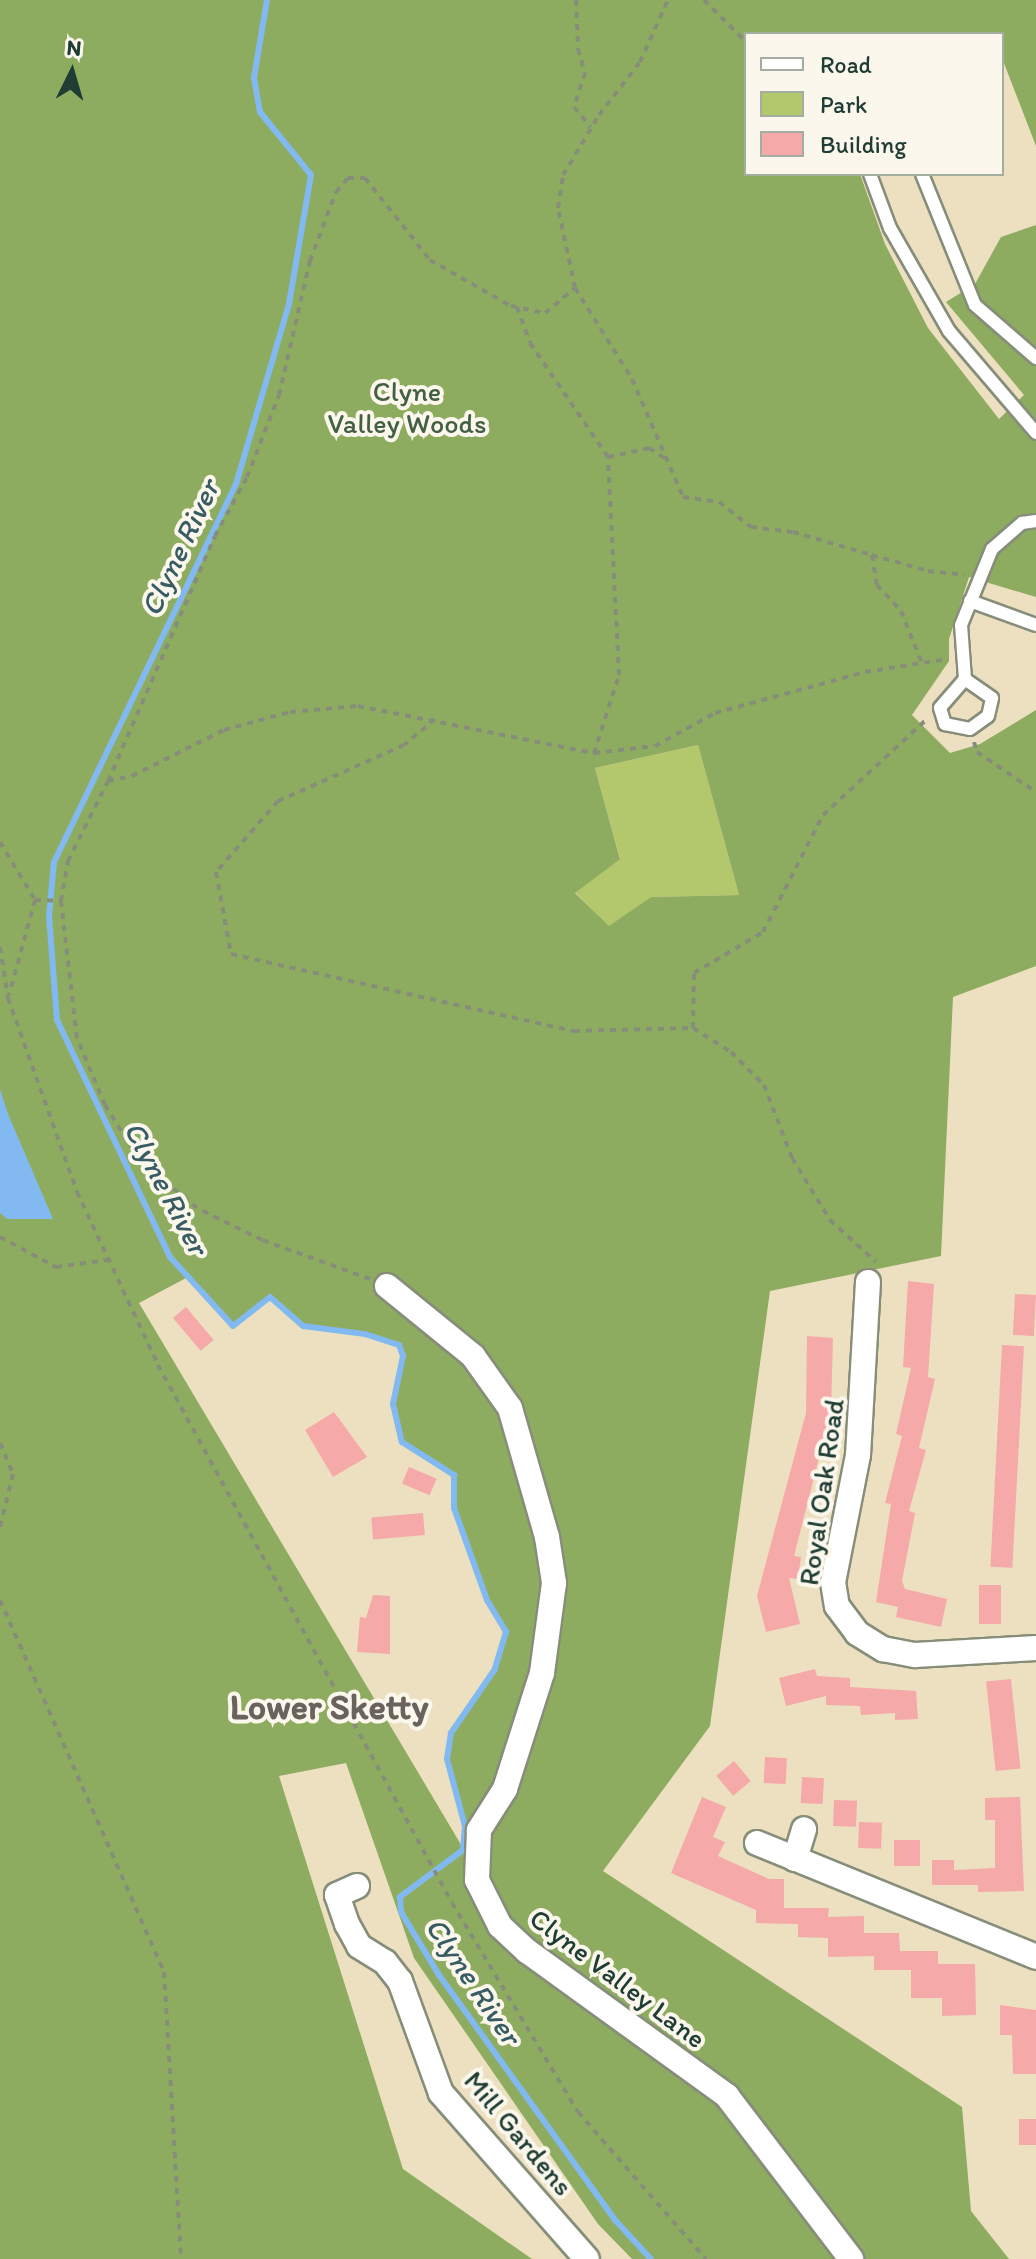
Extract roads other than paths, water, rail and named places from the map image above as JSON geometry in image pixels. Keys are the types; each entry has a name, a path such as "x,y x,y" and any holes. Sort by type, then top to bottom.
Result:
{"street":[{"name":"Royal Oak Road","path":"868,1282 857,1312 858,1455 833,1582 837,1606 857,1633 883,1649 915,1655 1036,1648"},
{"name":"Clyne Valley Lane","path":"387,1286 473,1356 510,1408 547,1537 554,1583 542,1673 505,1789 479,1830 477,1880 500,1926 527,1951 727,2096 851,2259"},
{"path":"795,1859 804,1829"},
{"path":"757,1843 1036,1957"},
{"name":"Mill Gardens","path":"357,1886 337,1895 347,1924 359,1946 385,1962 400,1981 441,2093 587,2259"}],"lane":[{"path":"871,176 890,228 949,331 1036,433"},
{"path":"923,176 975,305 1036,358"},
{"path":"965,679 940,708 945,724 970,729 988,716 992,698 965,679 961,625 992,549 1022,523 1036,521"},
{"path":"970,601 1036,625"}],"water":[{"path":"0,1089 53,1219 7,1219 0,1213"}],"waterway":[{"name":"Clyne River","path":"267,0 254,78 260,112 311,175 289,304 236,484 54,862 49,916 57,1020 170,1257 233,1326 270,1297 303,1326 365,1334 399,1345 403,1356 393,1404 402,1442 454,1475 454,1508 487,1600 506,1632 495,1669 451,1733 447,1759 465,1826 463,1850 400,1897 401,1912 439,1975 615,2220 651,2259"}],"district":[{"name":"Lower Sketty","path":"329,1707"}],"park label":[{"name":"Clyne Valley Woods","path":"407,407"}]}
